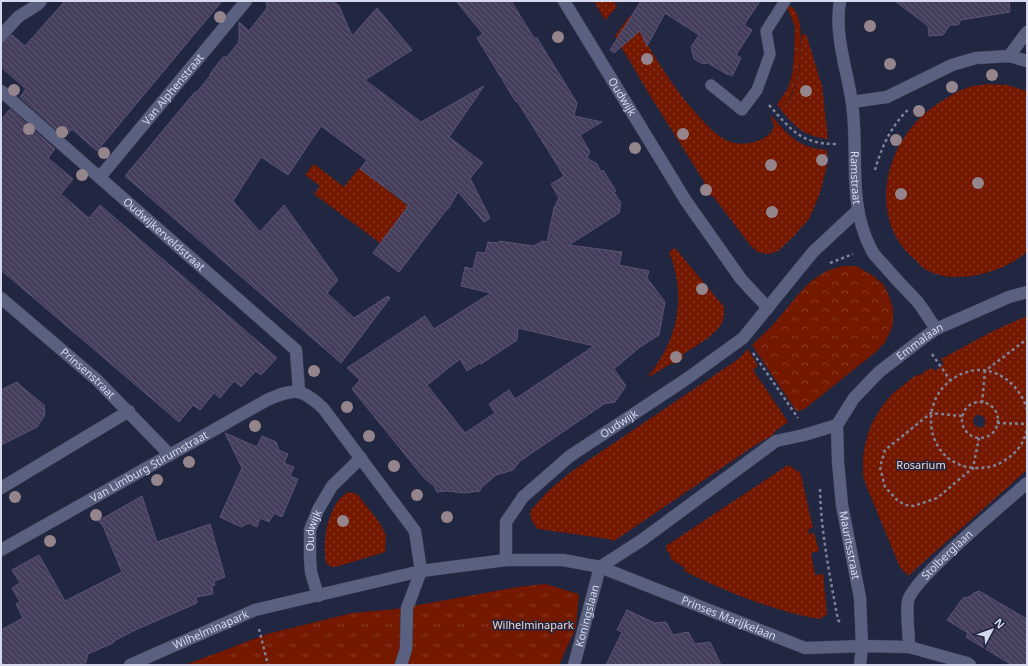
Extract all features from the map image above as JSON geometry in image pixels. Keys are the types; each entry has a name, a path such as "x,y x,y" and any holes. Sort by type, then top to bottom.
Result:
{"street":[{"path":"1,36 18,17 41,1"},
{"name":"Van Alphenstraat","path":"100,177 246,1"},
{"name":"Oudwijk","path":"564,1 686,201 741,279 768,308"},
{"name":"Ramstraat","path":"840,1 838,15 839,36 852,102 857,211 863,233 871,250 918,303 936,329"},
{"path":"1009,56 1027,32"},
{"path":"852,102 887,97 952,65 976,58 1009,56 1027,61"},
{"name":"Oudwijkerveldstraat","path":"1,92 296,350 299,392"},
{"name":"Oudwijk","path":"506,560 506,522 523,497 570,456 685,380 743,338 812,252 857,211"},
{"name":"Emmalaan","path":"837,425 854,398 879,372 922,338 936,329 1009,297 1027,292"},
{"name":"Prinsenstraat","path":"1,298 97,380 129,411 170,455"},
{"path":"299,392 309,396 323,408 415,531 421,571 407,608 406,649 401,665"},
{"name":"Van Limburg Stirumstraat","path":"1,550 267,400 282,393 299,392"},
{"path":"1,488 129,411"},
{"path":"600,567 642,540 776,442 837,425"},
{"name":"Mauritsstraat","path":"837,425 838,462 842,505 860,598 862,646 860,665"},
{"name":"Oudwijk","path":"318,596 311,572 310,530 318,510 332,486 361,458"},
{"name":"Stolberglaan","path":"909,647 908,600 917,585 939,561 1027,483"},
{"name":"Wilhelminapark","path":"130,665 255,610 421,571 506,560 562,560 600,567"},
{"name":"Prinses Marijkelaan","path":"600,567 805,648 862,646 909,647 970,665"},
{"name":"Koningslaan","path":"574,665 600,567"}],"lane":[{"path":"711,85 742,110 756,90 770,54 766,31 785,1"}],"path":[{"path":"756,90 791,130 807,140 822,144 854,144"},
{"path":"875,171 883,147 893,129 909,109"},
{"path":"743,338 803,424 804,435"},
{"path":"922,338 950,380"},
{"path":"982,403 985,371 1027,339"},
{"path":"1027,410 1020,393 1014,384 1005,378 995,373 985,371 967,372 950,380 937,394 931,413 930,424 933,435 944,454 963,466 973,468 986,468 999,464 1010,458 1019,448 1025,437 1027,429"},
{"path":"982,403 991,406 997,418 997,423 992,433 986,437 979,438 966,432 963,427 962,416 972,404 982,403"},
{"path":"962,416 931,413 885,450 880,467 885,488 897,500 914,506 937,498 973,468 979,438"},
{"path":"997,423 1027,424"},
{"path":"255,610 268,665"}],"green space":[{"path":"594,1 614,1 617,8 605,20"},
{"path":"790,6 796,13 800,26 800,59 793,91 787,102 781,107 777,105 788,88 792,75 794,58 795,27 787,7"},
{"path":"630,15 662,69 681,95 701,119 721,137 727,141 742,144 754,142 763,138 769,135 774,126 770,114 794,139 817,149 827,150 827,165 820,193 809,219 778,251 768,254 758,252 750,245 713,196 700,192 705,183 649,94 615,36"},
{"path":"806,34 822,86 828,139 819,138 805,132 788,119 778,106 782,107 788,103 796,85 802,35"},
{"path":"988,84 1007,85 1027,91 1027,252 1008,265 987,273 966,277 942,276 930,272 921,266 901,244 892,227 887,209 886,191 889,172 895,154 905,137 923,115 959,91 972,86"},
{"path":"314,164 344,187 359,168 408,206 380,243 314,194 320,186 305,175"},
{"path":"675,248 724,307 723,319 722,323 715,332 682,355 684,358 674,364 672,363 649,377 648,376 658,362 673,333 678,301 678,285 669,252"},
{"path":"844,266 856,266 872,275 884,285 893,308 893,322 891,330 885,342 877,351 802,411 801,409 797,412 752,345 772,326 799,293 814,279 823,273"},
{"name":"Rosarium","path":"1027,316 1027,470 908,576 900,567 863,476 864,449 868,434 872,423 881,408 892,394 916,375 921,375 925,371 932,368 935,371 944,364 941,359 995,330","holes":["976,415 980,415 985,418 985,425 981,428 975,426 973,422"]},
{"path":"748,349 758,366 753,370 788,422 774,432 774,434 614,541 538,529 531,518 531,510 548,491 571,472 737,360"},
{"path":"788,465 801,475 813,528 808,529 809,534 814,533 819,551 811,553 815,575 823,574 827,614 820,619 802,616 768,606 717,586 684,571 685,568 671,559 669,552 667,552 666,546"},
{"path":"349,492 357,494 379,522 386,535 385,552 332,567 327,564 325,558 325,536 327,527 337,502"},
{"name":"Wilhelminapark","path":"545,584 579,594 576,628 559,665 185,665 267,634 352,613 396,609 518,587"}],"building":[{"path":"65,1 222,1 97,151 72,129 65,137 20,97 26,89 1,67 1,43 6,41 12,35 25,46"},
{"path":"266,1 333,1 339,6 352,36 377,8 412,50 365,80 421,122 484,86 449,137 483,163 470,178 490,218 484,222 458,192 448,209 399,272 373,253 409,205 360,169 367,160 321,126 288,175 261,157 233,201 260,232 284,205 338,280 327,293 354,318 388,296 390,298 341,363 125,176 195,92 197,92 223,57 227,57 239,42 239,22 249,31 267,8"},
{"path":"456,1 511,1 534,38 537,38 577,103 574,116 602,122 580,135 590,152 587,158 597,164 601,172 603,170 616,191 614,192 621,203 619,213 569,245 622,252 619,265 649,271 647,278 665,302 659,335 640,347 614,369 626,386 615,402 604,404 520,461 513,470 496,475 481,488 480,491 465,493 446,491 437,492 434,486 424,478 352,389 360,380 347,368 425,316 434,329 491,293 461,286 465,267 473,269 477,252 485,253 488,242 499,243 499,241 534,246 542,241 547,242 554,208 559,198 551,184 564,176 477,38 483,34","holes":["518,328 594,346 515,399 509,390 489,404 495,413 465,433 427,385 460,359 467,371 480,363 481,364 517,340"]},
{"path":"641,1 760,1 744,25 752,30 736,55 741,58 732,76 708,63 703,64 694,59 691,47 699,35 665,13 647,46 640,31 614,53 610,50"},
{"path":"895,1 1009,1 1010,12 961,20 958,25 950,25 943,35 929,36 928,26"},
{"path":"10,109 55,149 48,158 73,179 61,194 89,218 100,205 277,358 261,375 256,371 241,387 234,381 220,398 214,393 200,410 193,405 179,422 1,270 1,120"},
{"path":"17,382 44,405 45,415 37,427 1,445 1,390"},
{"path":"225,433 257,447 262,436 276,442 279,450 288,454 284,463 294,467 290,476 298,479 282,517 274,513 269,522 260,518 257,527 249,523 241,527 220,517 242,468"},
{"path":"142,496 157,542 210,524 225,577 214,581 215,585 212,586 213,594 196,597 197,603 133,631 114,641 113,643 88,654 85,665 1,665 1,630 23,618 16,604 20,602 12,588 20,583 12,570 39,555 65,601 122,572 103,526 98,521"},
{"path":"979,591 1027,619 1027,665 1012,665 966,637 968,633 947,620 963,598 969,597"},
{"path":"627,610 655,623 666,622 673,635 688,632 695,644 710,642 721,665 606,665 622,632 617,630"}]}
